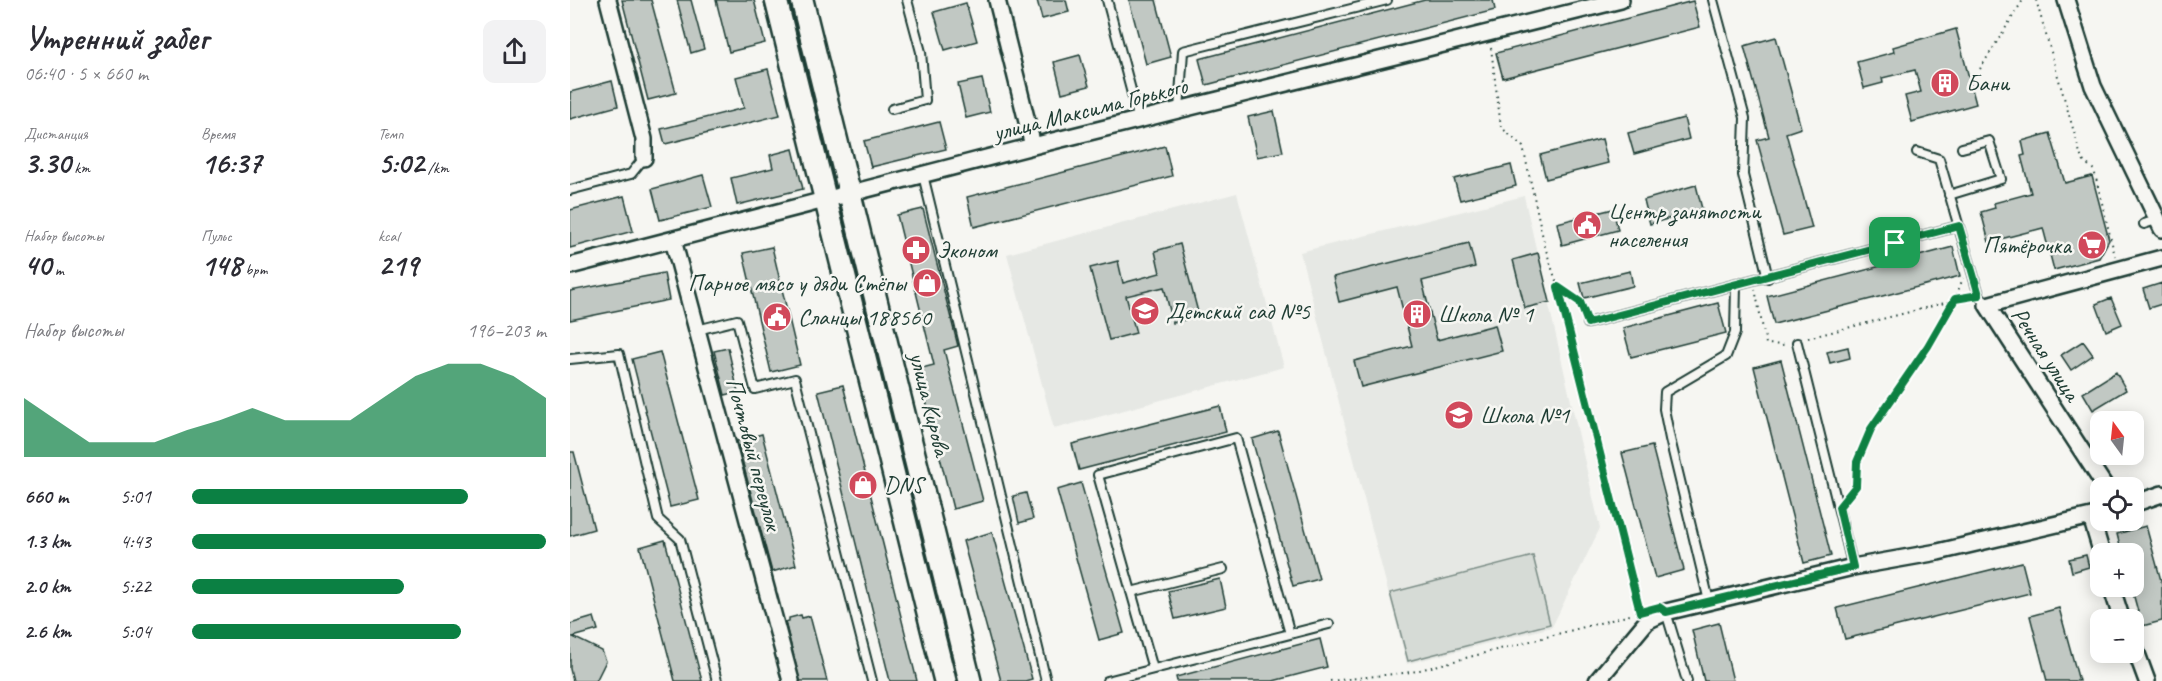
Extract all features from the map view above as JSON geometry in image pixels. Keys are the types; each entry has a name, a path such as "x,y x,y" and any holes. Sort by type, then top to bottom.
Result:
{"main road":[{"path":"776,0 945,681"},
{"name":"улица Кирова","path":"802,0 970,681"}],"street":[{"path":"608,0 644,139 644,158"},
{"path":"997,0 1033,146"},
{"name":"улица Максима Горького","path":"570,266 1033,146 1621,0"},
{"path":"2066,0 2093,86 2154,224"},
{"name":"Почтовый переулок","path":"673,240 791,681"},
{"path":"1983,300 2162,258"},
{"name":"Речная улица","path":"1983,300 2099,477"},
{"path":"2144,500 2162,494"},
{"path":"1597,681 1647,621 1666,612 1853,567 1938,552 2090,517"},
{"path":"2140,663 2147,681"}],"lane":[{"path":"892,109 925,100 921,52 907,0"},
{"path":"1107,0 1138,120"},
{"path":"1179,110 1183,51 1387,0"},
{"path":"1713,0 1745,118 1743,175 1768,278"},
{"path":"1949,195 2001,179 1989,141 1962,148"},
{"path":"1917,152 1939,159 1969,262 1983,300"},
{"path":"570,190 631,174 644,158"},
{"path":"923,175 1046,681"},
{"path":"1588,323 1768,278 1959,226"},
{"path":"1709,601 1670,439 1665,392 1726,356 1735,333 1736,285"},
{"path":"697,330 737,320 755,389 795,380 872,681"},
{"path":"1797,343 1853,567"},
{"path":"570,359 620,354 658,519 680,539 717,681"},
{"path":"1153,669 1098,475 1236,438 1290,634"},
{"path":"1131,592 1223,569"},
{"path":"1666,612 1687,681"},
{"path":"1107,681 1329,624"}],"path":[{"path":"1980,69 2024,0"},
{"path":"2036,0 2082,160 2094,170 2115,259"},
{"path":"1330,681 1412,672 1640,612 1558,287 1545,247 1523,147 1501,127 1489,33"},
{"path":"1839,507 1856,486 1857,462 1871,429 1928,346 1955,299 1969,262"},
{"path":"1753,281 1766,344 1780,347 1955,299 1983,300"},
{"path":"1558,287 1580,302 1588,323"}],"shaded area":[{"path":"784,0 795,0 837,173 833,177 829,176"},
{"name":"Детский сад №5","path":"1237,193 1284,367 1054,429 1007,254"},
{"name":"Школа №1","path":"1524,196 1600,528 1552,627 1407,664 1300,252"},
{"path":"846,233 851,234 964,681 952,681 842,236"},
{"path":"1533,556 1550,624 1408,661 1390,593"}],"building":[{"path":"622,0 651,0 676,93 648,100"},
{"path":"677,0 691,0 704,49 691,53"},
{"path":"716,0 754,0 765,43 729,52"},
{"path":"1037,0 1066,0 1069,12 1042,19"},
{"path":"1129,0 1156,0 1171,57 1146,64"},
{"path":"1425,0 1493,0 1495,10 1206,85 1199,59"},
{"path":"1693,1 1700,27 1503,78 1496,53"},
{"path":"966,3 977,41 945,50 934,12"},
{"name":"Бани","path":"1956,29 1976,104 1912,122 1905,96 1921,92 1915,70 1882,78 1883,83 1864,88 1857,62 1894,52 1893,47"},
{"path":"1776,37 1801,128 1786,133 1812,228 1783,235 1757,140 1769,137 1744,46"},
{"path":"1080,55 1089,86 1062,93 1054,62"},
{"path":"768,69 780,115 665,144 661,129 744,108 736,77"},
{"path":"982,79 990,112 966,118 958,84"},
{"path":"612,81 618,106 570,119 570,92"},
{"path":"1274,111 1283,152 1257,157 1248,117"},
{"path":"1684,118 1689,139 1634,154 1628,133"},
{"path":"939,122 946,149 871,167 864,141"},
{"path":"2050,133 2065,183 2092,176 2109,240 2099,258 2054,270 2043,228 1989,242 1981,212 1995,208 1994,203 2031,193 2021,156 2025,155 2022,141"},
{"path":"1602,139 1608,163 1546,179 1540,155"},
{"path":"1165,146 1172,176 974,227 967,197"},
{"path":"793,149 803,189 737,205 731,178 773,168 770,155"},
{"path":"1511,165 1516,186 1460,200 1454,179"},
{"path":"703,175 712,207 660,220 652,189"},
{"path":"1696,185 1702,209 1650,224 1644,200"},
{"path":"624,196 633,231 570,248 570,210"},
{"path":"923,209 958,346 944,350 983,501 953,509 918,369 934,365 897,215"},
{"path":"1613,209 1618,230 1562,245 1557,223"},
{"name":"Школа № 1","path":"1469,243 1475,267 1422,281 1437,340 1495,325 1502,351 1361,387 1354,361 1412,346 1397,287 1339,302 1333,277"},
{"path":"1180,244 1199,316 1173,323 1164,287 1126,296 1136,333 1109,340 1090,268 1118,261 1123,283 1160,273 1155,251"},
{"path":"772,247 800,365 771,372 743,253"},
{"path":"1953,247 1960,276 1774,324 1767,296"},
{"path":"1538,253 1550,302 1525,308 1513,260"},
{"path":"1630,271 1633,286 1584,298 1580,283"},
{"path":"664,273 669,300 570,320 570,291"},
{"path":"2162,283 2162,304 2149,308 2143,289"},
{"path":"2111,298 2122,324 2106,331 2096,304"},
{"path":"1718,303 1726,333 1631,357 1623,328"},
{"path":"2083,341 2093,355 2071,370 2061,355"},
{"path":"1848,347 1850,358 1830,363 1827,352"},
{"path":"728,348 738,392 725,395 714,351"},
{"path":"660,352 699,500 670,507 632,359"},
{"path":"1781,360 1831,556 1804,563 1754,367"},
{"path":"2116,372 2126,390 2093,410 2083,393"},
{"path":"843,385 917,681 890,681 818,391"},
{"path":"1220,406 1226,432 1079,470 1072,444"},
{"path":"1278,431 1319,579 1293,586 1252,439"},
{"path":"762,434 796,565 772,572 737,441"},
{"path":"1652,446 1684,570 1655,578 1622,453"},
{"path":"570,452 574,452 594,529 570,536"},
{"path":"1081,483 1124,633 1099,640 1057,490"},
{"path":"1026,493 1033,519 1019,523 1013,496"},
{"path":"2146,526 2162,584 2162,621 2144,626 2144,609 2137,609 2134,597 2144,597 2144,543 2119,543 2117,534 2144,531"},
{"path":"992,532 1032,679 1025,681 1001,681 963,541"},
{"path":"665,540 702,681 675,681 640,547"},
{"path":"2086,555 2089,567 2072,572 2069,559"},
{"path":"2022,562 2030,593 1845,639 1837,608"},
{"path":"1220,579 1226,607 1175,619 1168,591"},
{"path":"2059,608 2079,681 2047,681 2030,616"},
{"path":"801,615 802,618 810,616 827,681 800,681 785,622 789,621 789,618"},
{"path":"594,617 598,630 573,637 602,651 606,661 596,681 573,681 570,669 570,624"},
{"path":"1719,623 1733,681 1704,681 1692,630"},
{"path":"1320,639 1327,667 1273,681 1177,681 1176,677"}],"place":[{"name":"Бани","path":"1945,83"},
{"name":"Центр занятости населения","path":"1587,225"},
{"name":"Пятёрочка","path":"2092,245"},
{"name":"Эконом","path":"916,250"},
{"name":"Парное мясо у дяди Стёпы","path":"927,283"},
{"name":"Детский сад №5","path":"1145,311"},
{"name":"Школа № 1","path":"1417,314"},
{"name":"Сланцы 188560","path":"777,317"},
{"name":"Школа №1","path":"1459,415"},
{"name":"DNS","path":"863,485"}],"route":[{"path":"1959,226 1979,295 1955,299 1928,346 1871,429 1857,462 1856,486 1839,507 1853,567 1666,612 1659,607 1640,612 1558,287 1580,302 1588,323 1768,278 1895,243 1959,226"}]}
